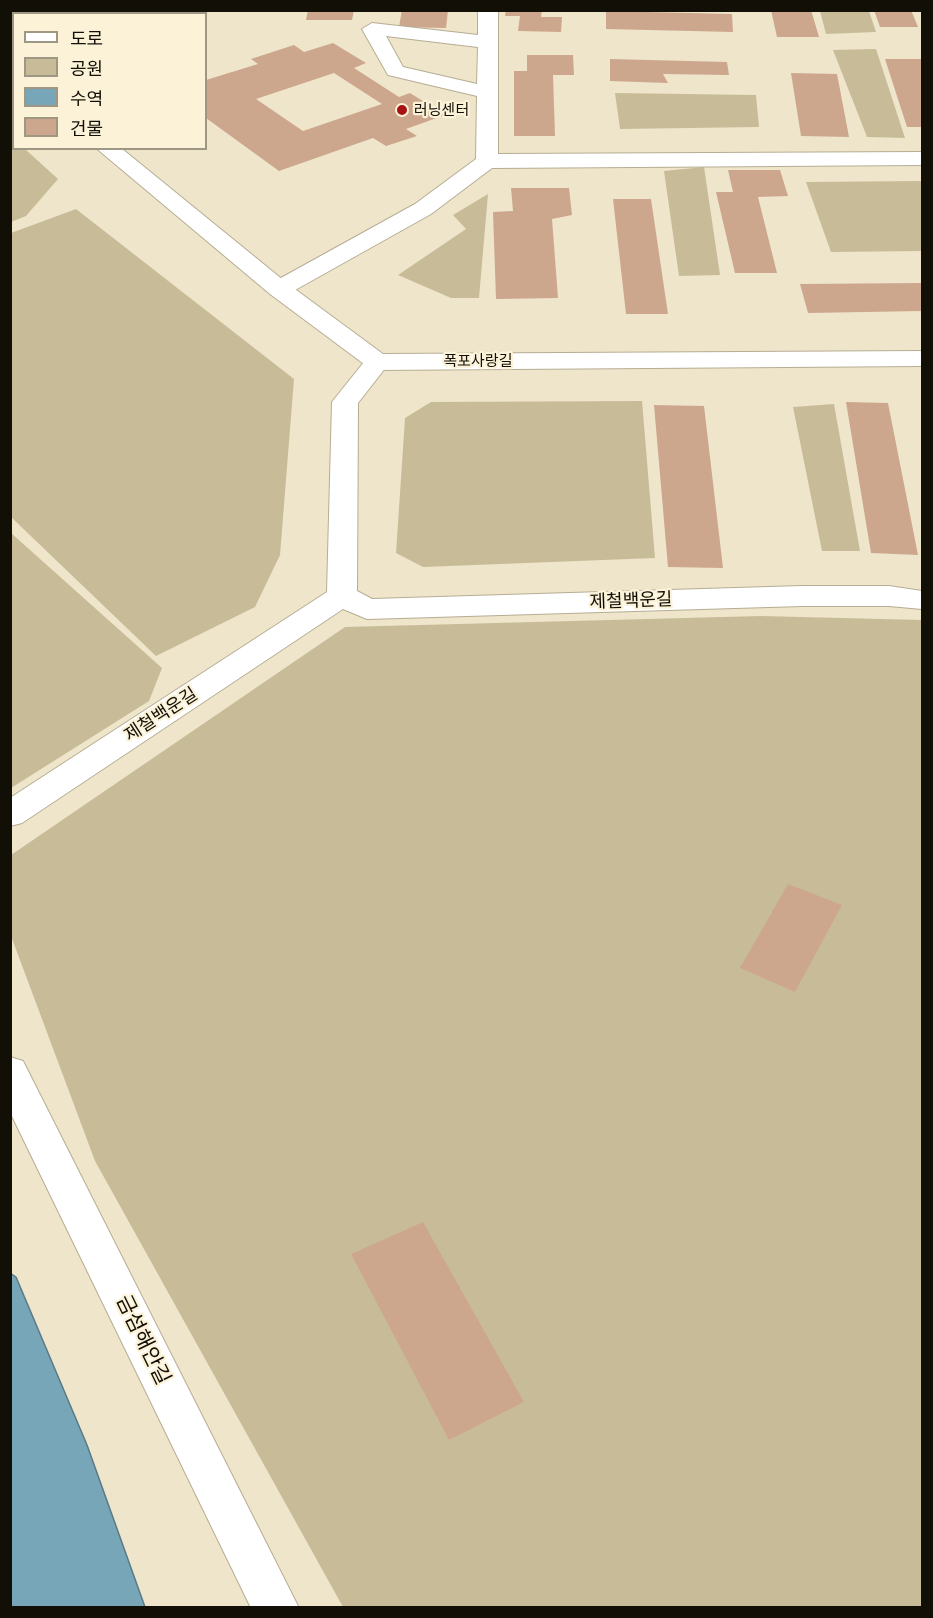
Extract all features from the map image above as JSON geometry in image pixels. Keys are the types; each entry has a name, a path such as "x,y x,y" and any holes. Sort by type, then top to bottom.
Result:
{"street":[{"path":"487,161 488,10"},
{"path":"487,92 395,71 372,29 488,42"},
{"path":"109,150 279,289 377,362 345,402 342,596"},
{"path":"279,289 423,209 487,161 922,159"},
{"name":"폭포사랑길","path":"377,362 922,359"},
{"name":"제철백운길","path":"10,814 342,596 367,609 802,596 889,596 922,600"},
{"name":"금섬해안길","path":"10,1072 276,1608"}],"green space":[{"path":"820,11 869,11 876,32 826,34"},
{"path":"876,49 905,138 867,137 833,50"},
{"path":"615,93 756,95 759,127 620,129"},
{"path":"10,135 12,136 12,150 26,150 58,179 26,216 11,222"},
{"path":"704,167 720,275 679,276 664,171"},
{"path":"922,181 922,251 831,252 806,182"},
{"path":"488,194 479,298 451,298 398,275 466,229 453,215"},
{"path":"76,209 294,379 280,555 255,607 156,656 11,517 11,233"},
{"path":"642,401 655,558 423,567 396,553 405,418 431,402"},
{"path":"834,404 860,551 822,551 793,407"},
{"path":"11,533 162,668 149,701 11,788"},
{"path":"761,616 922,620 922,1607 343,1607 95,1161 11,936 11,855 345,627"}],"water":[{"path":"10,1273 16,1277 87,1445 145,1607 11,1607"}],"building":[{"path":"53,10 103,10 105,12 54,12"},
{"path":"141,10 211,10 207,12 137,12"},
{"path":"308,10 354,10 352,20 306,20"},
{"path":"402,10 448,10 446,28 399,27"},
{"path":"506,10 542,10 541,17 562,17 561,32 518,31 520,16 505,16"},
{"path":"771,10 811,10 819,37 777,37"},
{"path":"874,10 911,10 918,27 880,27"},
{"path":"606,11 732,14 733,32 606,29"},
{"name":"러닝센터","path":"333,43 366,63 354,68 399,97 410,93 445,115 406,129 417,136 386,146 373,138 279,171 207,119 207,80 258,64 251,59 294,45 304,52","holes":["334,73 382,104 303,131 256,99"]},
{"path":"527,55 573,55 574,75 553,75 555,136 514,136 514,71 527,71"},
{"path":"610,59 727,62 729,75 663,74 668,83 610,81"},
{"path":"885,59 922,59 922,127 907,127"},
{"path":"791,73 837,74 849,137 801,136"},
{"path":"728,170 780,170 788,196 758,197 777,273 735,273 716,192 733,192"},
{"path":"511,188 569,188 572,215 552,219 558,298 496,299 493,212 513,211"},
{"path":"613,199 651,199 668,314 626,314"},
{"path":"922,283 922,311 808,313 800,284"},
{"path":"846,402 888,403 918,555 871,553"},
{"path":"654,405 704,406 723,568 668,567"},
{"path":"788,884 842,905 795,992 740,968"},
{"path":"423,1222 524,1402 449,1440 351,1254"}],"place":[{"name":"러닝센터","path":"402,110"}]}
